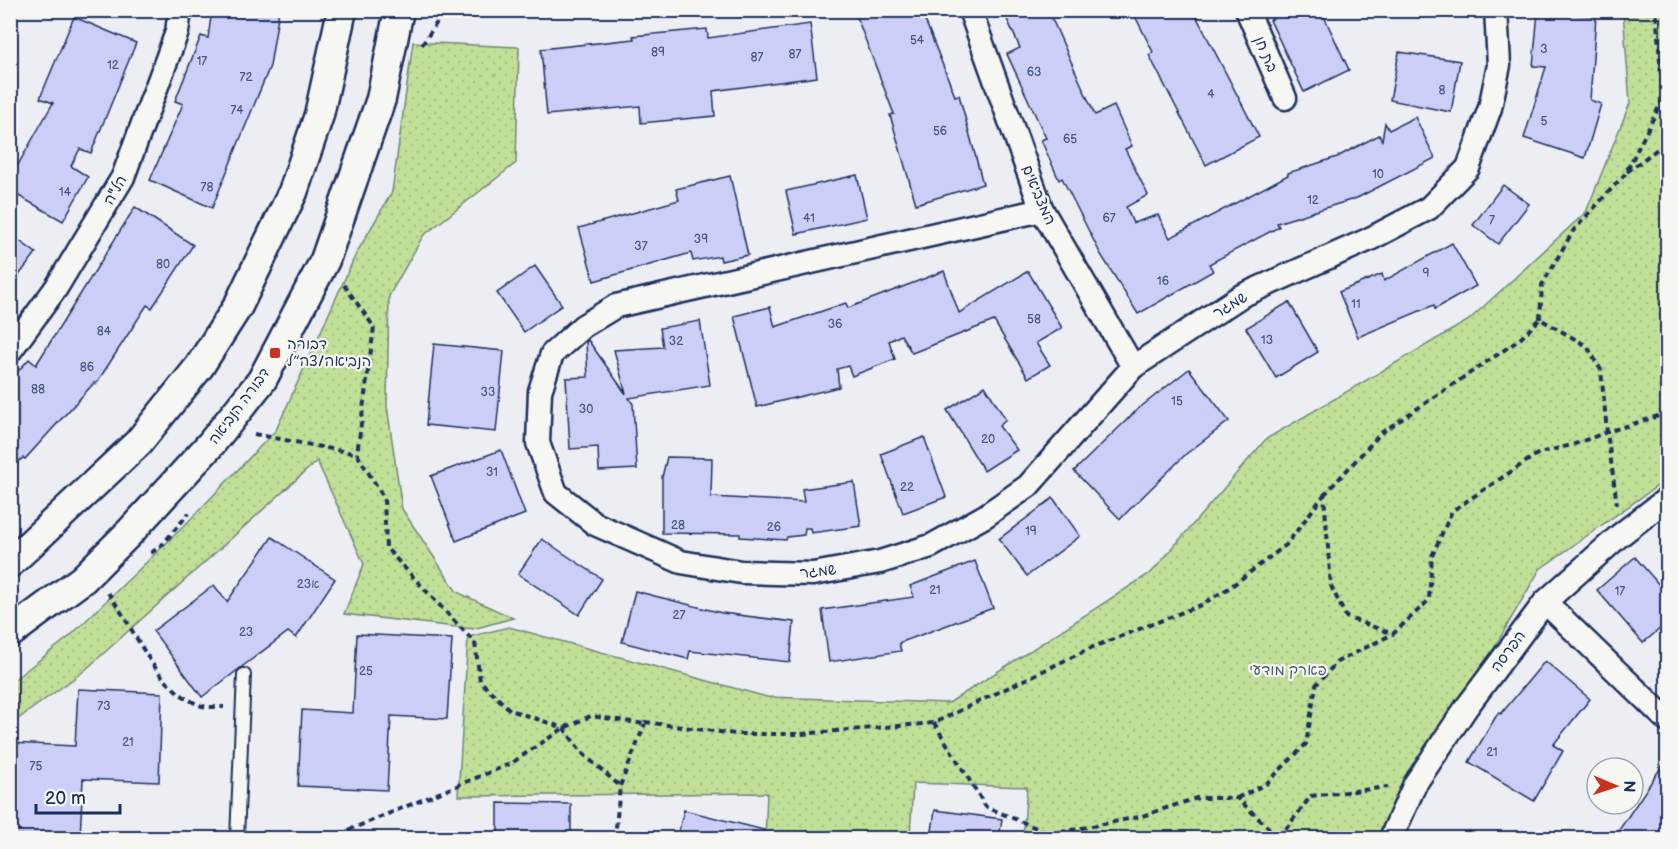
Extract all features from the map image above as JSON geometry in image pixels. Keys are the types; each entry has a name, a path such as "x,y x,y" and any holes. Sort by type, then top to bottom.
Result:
{"street":[{"name":"הל\"ה","path":"10,351 56,288 123,177 177,32 180,10"},
{"path":"10,562 138,443 199,367 238,306 292,192 319,115 342,10"},
{"name":"דבורה הנביאה","path":"10,633 83,579 210,445 262,380 326,260 381,99 399,10"},
{"name":"המצביאים","path":"970,10 1042,210 1133,367"},
{"name":"בת חן","path":"1247,10 1285,98"},
{"name":"שמגר","path":"1042,210 616,306 583,326 552,354 540,391 538,443 556,493 595,524 681,562 741,572 813,574 879,562 931,546 985,516 1028,486 1133,367 1241,296 1370,239 1429,208 1468,168 1490,108 1499,65 1496,10"},
{"name":"הפרסה","path":"1391,838 1416,784 1466,708 1545,602 1619,536 1668,498"},
{"path":"1545,602 1668,721"}],"lane":[{"path":"237,838 244,675"}],"path":[{"path":"1624,174 1663,99 1656,11 1665,10"},
{"path":"329,838 510,764 564,728 591,717 645,724 645,722 660,723 735,734 801,734 934,723 1093,647 1201,605 1230,588 1286,545 1324,495 1381,433 1519,340 1540,319 1542,285 1573,231 1624,174 1668,141"},
{"path":"326,260 374,327 357,454 384,498 387,548 475,643 480,681 510,711 564,728 581,752 620,786"},
{"path":"1540,319 1587,346 1601,370 1618,506 1619,536"},
{"path":"934,723 986,807 1051,834 1139,817 1197,798 1238,798 1266,784 1306,744 1316,685 1330,670 1338,662 1393,634 1429,600 1432,556 1452,511 1539,453 1572,445 1668,413"},
{"path":"253,434 357,454"},
{"path":"1324,495 1331,586 1346,617 1393,634"},
{"path":"83,579 105,589 124,614 143,652 171,687 198,705 243,709"},
{"path":"615,838 620,786 645,724"},
{"path":"1238,798 1279,838 1311,796 1416,784"}],"green space":[{"name":"פארק מודעי","path":"1623,11 1667,11 1667,479 1540,569 1383,838 1023,838 1027,787 913,783 910,838 765,838 767,793 458,796 468,637 509,627 767,697 949,703 1152,572 1266,439 1469,320 1586,212 1630,103"},
{"path":"413,42 519,47 516,163 423,236 389,296 387,406 402,509 457,592 513,618 473,629 344,614 364,564 317,461 84,671 11,724 11,682 69,637 184,526 276,430 356,254 392,192"}],"building":[{"path":"212,10 279,10 270,66 212,208 150,180 183,104 175,101 201,36 208,38"},
{"path":"854,10 921,10 955,96 959,95 983,184 916,204 890,115 894,114"},
{"path":"1003,10 1048,10 1095,115 1114,106 1132,146 1125,149 1148,195 1126,207 1133,223 1158,215 1170,238 1288,173 1337,157 1379,135 1382,140 1385,123 1389,130 1415,117 1435,158 1357,198 1277,223 1279,227 1209,264 1213,271 1138,314 1100,253 1062,178 1059,180 1041,140 1046,138 1007,54 1020,48"},
{"path":"1132,10 1193,10 1259,137 1206,165 1149,55 1153,52"},
{"path":"1291,10 1321,10 1349,70 1304,92 1270,20"},
{"path":"1538,12 1596,16 1590,100 1601,104 1585,158 1524,138 1546,67 1533,66"},
{"path":"74,17 136,43 91,153 80,149 71,166 88,177 63,221 10,191 10,179 53,103 40,98"},
{"path":"810,24 817,77 713,91 715,116 641,123 640,106 547,115 541,49 634,39 633,36 707,29 708,38"},
{"path":"1399,52 1460,61 1451,112 1390,100"},
{"path":"857,175 867,218 796,234 786,191"},
{"path":"730,176 748,255 721,261 720,256 693,261 691,253 594,281 579,228 679,200 676,189"},
{"path":"1503,185 1529,204 1498,244 1473,225"},
{"path":"135,207 193,245 152,308 147,305 96,384 94,383 25,459 23,458 10,468 10,380 29,359 36,365"},
{"path":"10,234 36,253 10,287"},
{"path":"1452,243 1476,286 1435,309 1434,305 1358,337 1339,292 1382,274 1384,281"},
{"path":"535,266 562,305 524,332 497,293"},
{"path":"944,271 959,313 1028,271 1062,328 1036,343 1050,365 1028,378 994,321 912,353 901,335 889,341 895,359 852,376 848,366 837,369 839,387 757,407 734,316 770,307 775,327 846,303 848,308"},
{"path":"1289,302 1318,352 1276,378 1246,328"},
{"path":"700,321 710,385 629,398 633,404 637,469 599,471 598,447 570,449 566,378 588,377 586,342 588,340 626,394 614,350 663,347 660,328"},
{"path":"434,344 504,351 496,432 426,425"},
{"path":"1189,369 1229,421 1186,454 1120,519 1074,471 1138,409"},
{"path":"985,386 1006,420 999,426 1017,450 984,471 947,410"},
{"path":"924,437 946,497 903,513 881,454"},
{"path":"501,450 525,514 456,541 431,476"},
{"path":"667,457 712,458 711,497 804,502 802,489 854,482 861,526 811,533 810,528 805,528 804,535 787,537 786,540 740,537 740,534 662,533 662,477"},
{"path":"1053,498 1080,536 1027,576 999,539"},
{"path":"272,537 335,579 296,638 288,632 202,697 153,631 214,585 227,602"},
{"path":"542,539 602,579 579,615 518,574"},
{"path":"1635,557 1668,595 1668,622 1643,643 1597,590"},
{"path":"975,561 993,608 899,643 901,651 829,662 822,610 914,597 910,586"},
{"path":"635,591 722,613 794,622 790,662 690,651 688,659 622,642"},
{"path":"357,634 452,639 447,719 391,716 387,790 298,786 302,710 353,713"},
{"path":"1545,661 1590,699 1553,745 1563,751 1534,801 1469,762 1498,713 1501,714"},
{"path":"78,689 162,693 159,782 83,779 80,837 10,835 10,743 75,746"},
{"path":"1668,757 1668,838 1631,838 1619,830 1628,816 1645,816 1645,791"},
{"path":"498,803 571,804 571,838 498,838"},
{"path":"684,810 764,830 763,838 677,838"},
{"path":"935,810 1002,819 999,838 931,838"}],"place":[{"name":"דבורה הנביאה/צה״ל","path":"275,353"}]}
